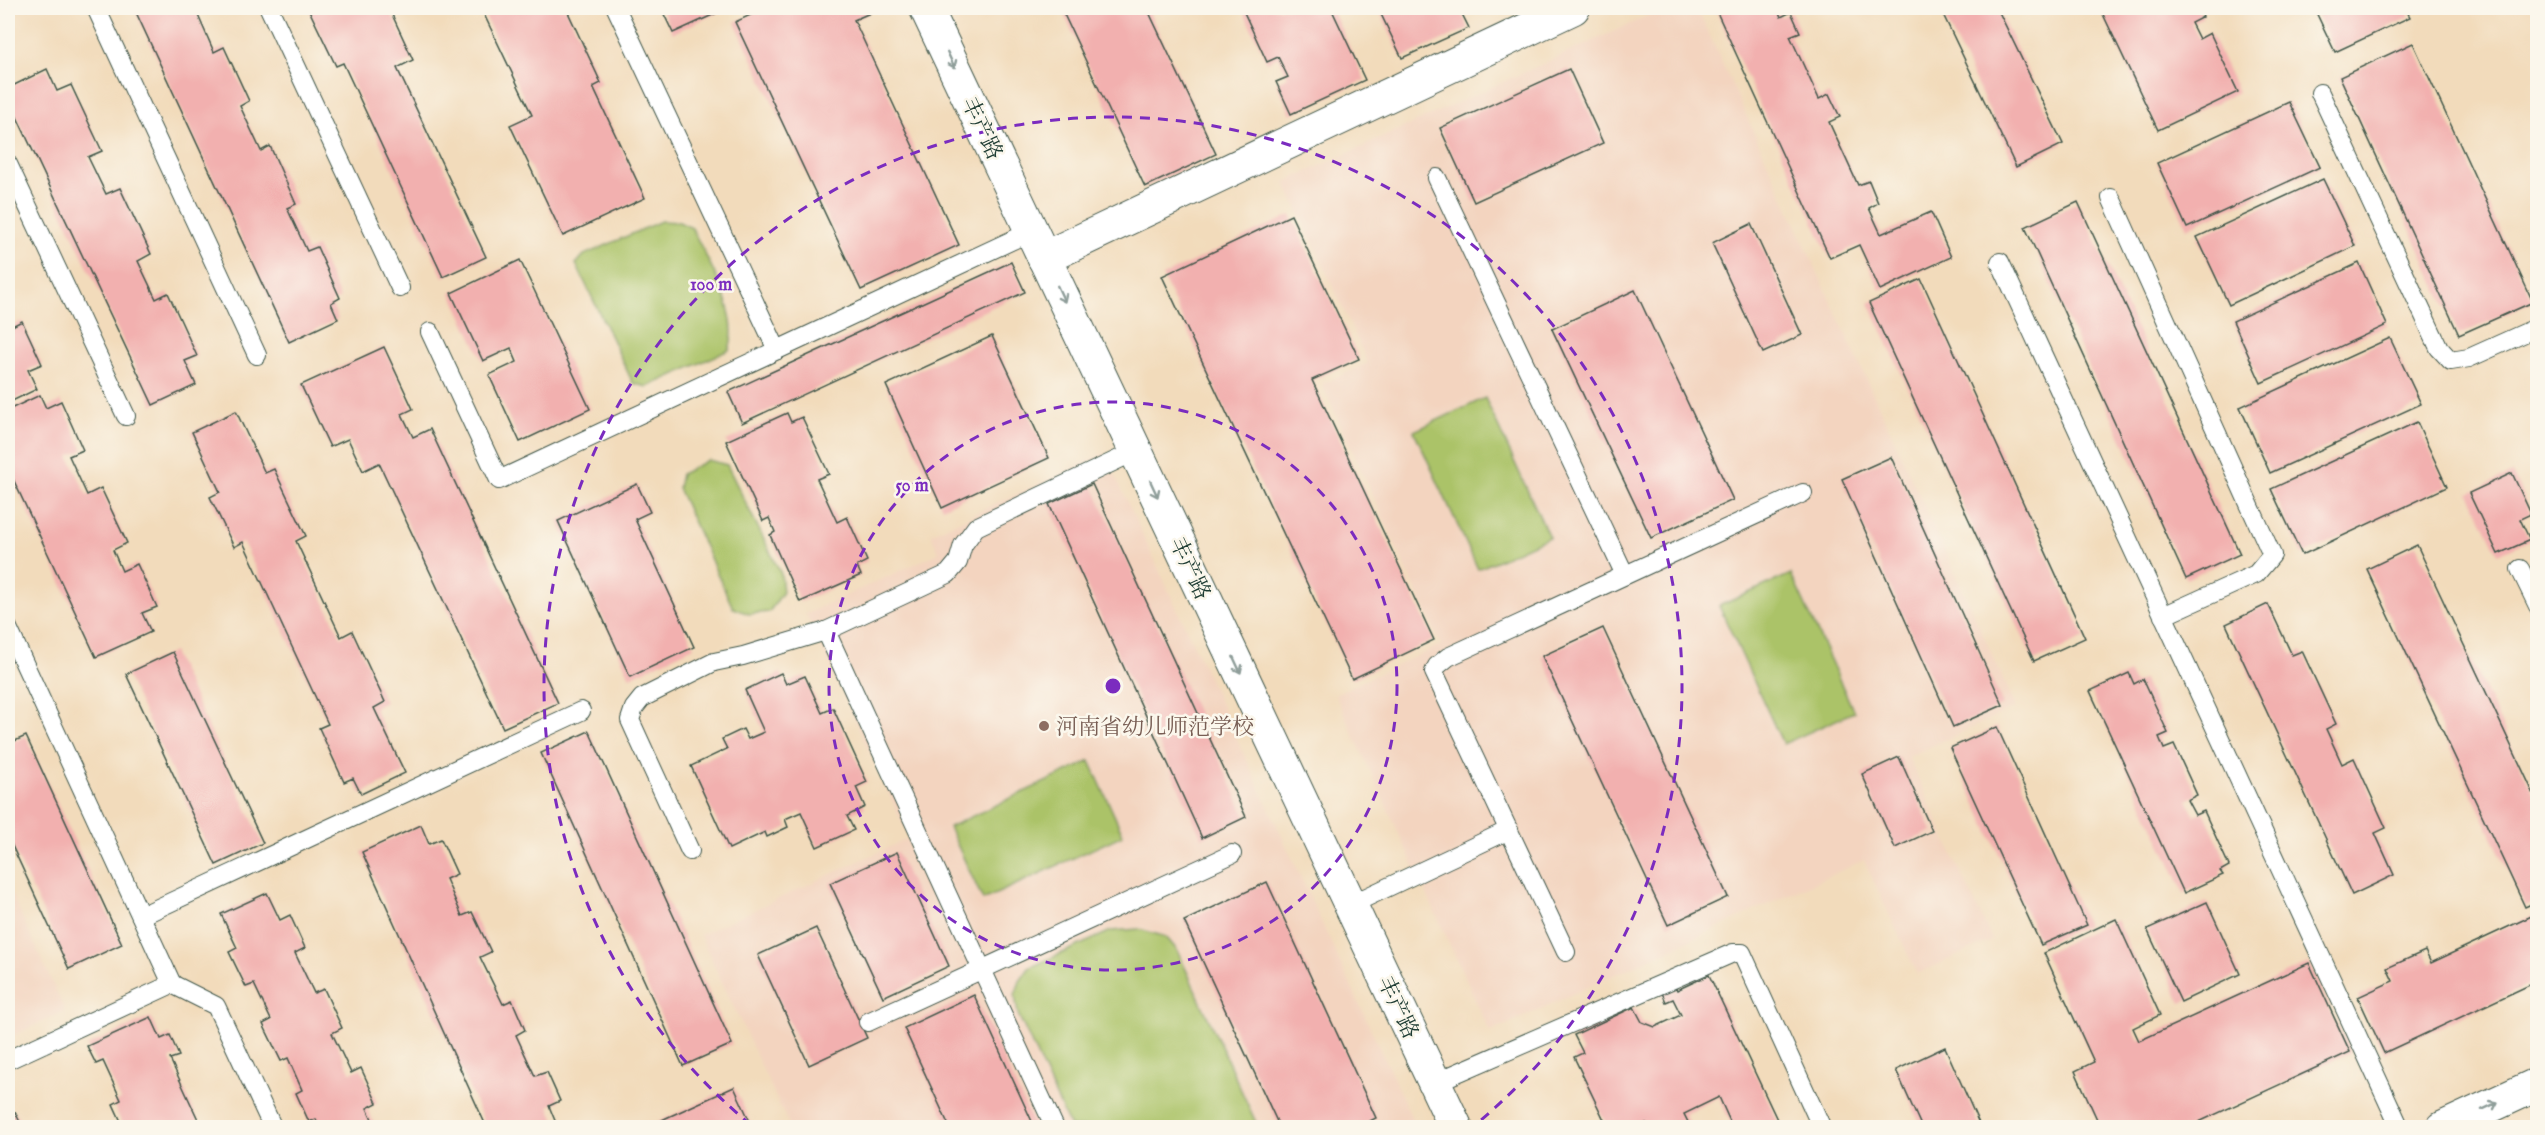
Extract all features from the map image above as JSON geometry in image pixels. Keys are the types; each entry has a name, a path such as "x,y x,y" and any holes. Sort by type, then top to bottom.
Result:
{"street":[{"name":"丰产路","path":"926,8 1456,1128"},
{"path":"1038,244 1573,8"},
{"path":"2443,1128 2538,1084"}],"lane":[{"path":"96,8 257,356"},
{"path":"269,8 400,288"},
{"path":"616,8 777,350"},
{"path":"2320,93 2439,348 2451,362 2469,358 2538,327"},
{"path":"8,164 126,416"},
{"path":"1437,178 1625,575"},
{"path":"2111,198 2272,555 2256,573 2163,616"},
{"path":"430,333 499,480 777,350 1038,244"},
{"path":"2000,262 2400,1128"},
{"path":"690,851 630,720 634,708 642,698 714,662 826,631 948,574 958,562 963,545 976,527 1136,451"},
{"path":"1566,952 1434,672 1437,666 1448,657 1803,493"},
{"path":"2520,569 2538,606"},
{"path":"8,628 172,984 216,1006 273,1128"},
{"path":"826,631 1055,1128"},
{"path":"141,916 581,711"},
{"path":"1350,905 1509,830"},
{"path":"868,1022 1232,854"},
{"path":"1434,1083 1733,953 1742,953 1821,1128"},
{"path":"8,1060 172,984"}],"shaded area":[{"path":"1665,8 1697,8 2016,707 1908,757 1992,940 1917,974 1864,860 1490,1032 1335,694 1441,645 1322,384 1368,363 1285,182"},
{"name":"河南省幼儿师范学校","path":"1105,453 1416,1127 790,1127 700,935 909,838 806,614 939,553 931,534"},
{"path":"8,886 65,1011 8,1038"}],"green space":[{"path":"661,221 679,222 692,228 727,304 732,336 729,350 647,387 633,383 576,264 584,255"},
{"path":"1485,398 1549,537 1478,569 1414,431"},
{"path":"708,460 727,465 781,574 783,592 769,612 749,614 733,608 678,488 681,474"},
{"path":"1791,574 1854,712 1783,744 1719,606"},
{"path":"1090,761 1123,835 983,900 949,827"},
{"path":"1139,929 1166,937 1177,950 1258,1127 1070,1127 1018,1014 1015,995 1020,981 1029,968 1111,931"}],"building":[{"path":"134,8 209,8 197,13 214,52 224,47 249,101 240,106 261,151 270,146 296,204 287,208 307,251 317,247 340,298 331,303 338,319 289,342"},
{"path":"308,8 389,8 413,60 397,68 486,257 443,277 343,63 336,66"},
{"path":"481,8 566,8 601,83 593,87 645,198 563,236 510,125 532,115"},
{"path":"661,8 728,8 673,33"},
{"path":"752,8 868,8 870,13 854,20 959,245 861,290 735,22 755,13"},
{"path":"1061,8 1147,8 1216,154 1145,187"},
{"path":"1242,8 1331,8 1365,80 1291,114 1276,82 1288,77 1278,57 1267,62"},
{"path":"1378,8 1459,8 1469,28 1402,58"},
{"path":"1715,8 1777,8 1781,17 1791,12 1800,32 1790,36 1819,99 1829,94 1840,117 1829,122 1858,185 1869,181 1878,203 1869,208 1881,234 1931,212 1951,257 1880,290 1859,245 1830,258"},
{"path":"1940,8 1997,8 2063,144 2016,167"},
{"path":"2100,8 2198,8 2203,17 2191,23 2199,39 2210,33 2238,92 2158,130"},
{"path":"2314,8 2405,8 2410,17 2335,52"},
{"path":"2413,43 2533,302 2459,335 2340,77"},
{"path":"47,69 57,91 71,85 102,151 88,157 106,194 120,188 151,254 138,261 156,299 168,293 197,356 185,361 196,385 153,405 8,98 8,88"},
{"path":"1569,69 1603,143 1474,202 1440,128"},
{"path":"2289,102 2320,167 2187,228 2157,163"},
{"path":"2323,179 2355,246 2229,305 2197,237"},
{"path":"2078,202 2240,554 2186,579 2025,227"},
{"path":"1291,215 1359,359 1312,380 1434,640 1352,679 1162,276"},
{"path":"1751,224 1802,335 1763,353 1712,243"},
{"path":"520,260 590,409 520,442 489,375 517,362 511,348 483,361 451,293"},
{"path":"1011,262 1025,292 742,423 728,392"},
{"path":"2359,263 2387,325 2261,383 2233,321"},
{"path":"1921,279 2085,638 2034,661 1869,303"},
{"path":"1635,290 1733,500 1651,538 1552,329"},
{"path":"22,321 42,364 28,370 37,389 8,403 8,328"},
{"path":"992,336 1049,458 942,508 886,385"},
{"path":"2390,338 2421,404 2270,473 2240,407"},
{"path":"384,347 413,409 402,414 413,437 430,429 558,703 503,728 379,463 363,471 348,439 330,447 301,385"},
{"path":"40,395 46,408 61,401 83,450 69,456 87,495 101,488 127,543 113,550 122,571 137,564 157,607 142,613 151,632 96,657 8,468 8,410"},
{"path":"236,411 265,473 274,469 306,536 296,541 341,637 352,631 385,702 374,708 405,773 361,794 353,778 344,782 319,728 328,724 243,542 234,547 210,497 220,492 192,432"},
{"path":"787,413 791,422 802,417 829,474 817,479 837,522 847,517 867,561 857,566 861,575 800,602 770,535 775,532 769,518 763,521 726,441"},
{"path":"2417,422 2447,487 2302,555 2271,489"},
{"path":"1891,457 2003,705 1953,727 1842,479"},
{"path":"2512,473 2531,514 2520,519 2530,540 2498,554 2469,493"},
{"path":"637,484 650,512 635,519 694,647 630,677 558,521"},
{"path":"1092,484 1246,817 1202,838 1049,504"},
{"path":"2417,545 2538,803 2538,901 2525,907 2367,569"},
{"path":"2268,604 2292,655 2302,651 2336,724 2326,729 2342,764 2354,758 2386,828 2375,833 2394,875 2352,895 2226,624"},
{"path":"1603,628 1728,897 1668,925 1542,656"},
{"path":"173,652 263,843 216,865 126,674"},
{"path":"781,673 786,684 805,676 822,713 833,708 867,782 856,787 865,807 847,816 854,830 817,847 801,812 785,819 788,827 767,837 765,832 729,849 691,766 727,749 722,739 743,729 748,739 764,732 745,690"},
{"path":"2129,673 2134,684 2143,679 2168,733 2159,737 2164,749 2174,745 2197,795 2187,800 2195,815 2204,811 2229,866 2220,871 2223,875 2184,893 2090,691"},
{"path":"1997,727 2087,925 2041,945 1950,748"},
{"path":"589,731 732,1044 683,1066 541,753"},
{"path":"26,736 122,944 69,969 8,837 8,744"},
{"path":"1899,757 1932,831 1895,848 1862,774"},
{"path":"421,825 429,844 441,839 457,874 446,879 462,916 472,912 491,952 480,957 503,1004 512,1000 525,1030 516,1035 535,1076 547,1072 560,1101 549,1106 558,1128 487,1128 362,852"},
{"path":"897,852 949,966 883,997 830,883"},
{"path":"1267,882 1376,1118 1356,1128 1280,1128 1184,921"},
{"path":"267,893 280,920 290,915 305,948 295,953 314,993 324,989 342,1028 332,1033 351,1073 361,1068 377,1103 367,1108 376,1128 320,1128 316,1119 309,1122 296,1093 302,1090 288,1058 281,1061 263,1024 271,1020 254,984 246,987 229,952 237,948 221,914"},
{"path":"2207,902 2240,974 2181,1002 2147,929"},
{"path":"2538,913 2538,981 2384,1053 2358,997 2393,981 2387,968 2425,951 2431,963"},
{"path":"2116,919 2160,1015 2133,1028 2139,1041 2309,963 2350,1052 2186,1128 2101,1128 2075,1071 2094,1062 2044,953"},
{"path":"816,928 867,1038 809,1065 758,955"},
{"path":"1709,975 1781,1128 1733,1128 1719,1097 1684,1114 1691,1128 1648,1128 1646,1123 1637,1128 1608,1128 1574,1057 1583,1053 1574,1035 1634,1007 1642,1022 1655,1027 1681,1015 1673,999 1666,1002 1660,988 1673,982 1677,990"},
{"path":"974,995 1035,1128 950,1128 904,1028"},
{"path":"151,1017 161,1039 170,1035 179,1056 170,1059 202,1128 124,1128 113,1104 121,1100 103,1061 96,1064 87,1046"},
{"path":"1945,1047 1981,1128 1922,1128 1896,1070"},
{"path":"734,1087 753,1128 646,1128 666,1118"},
{"path":"15,1112 23,1128 8,1128 8,1116"}],"place":[{"name":"河南省幼儿师范学校","path":"1044,726"}]}
